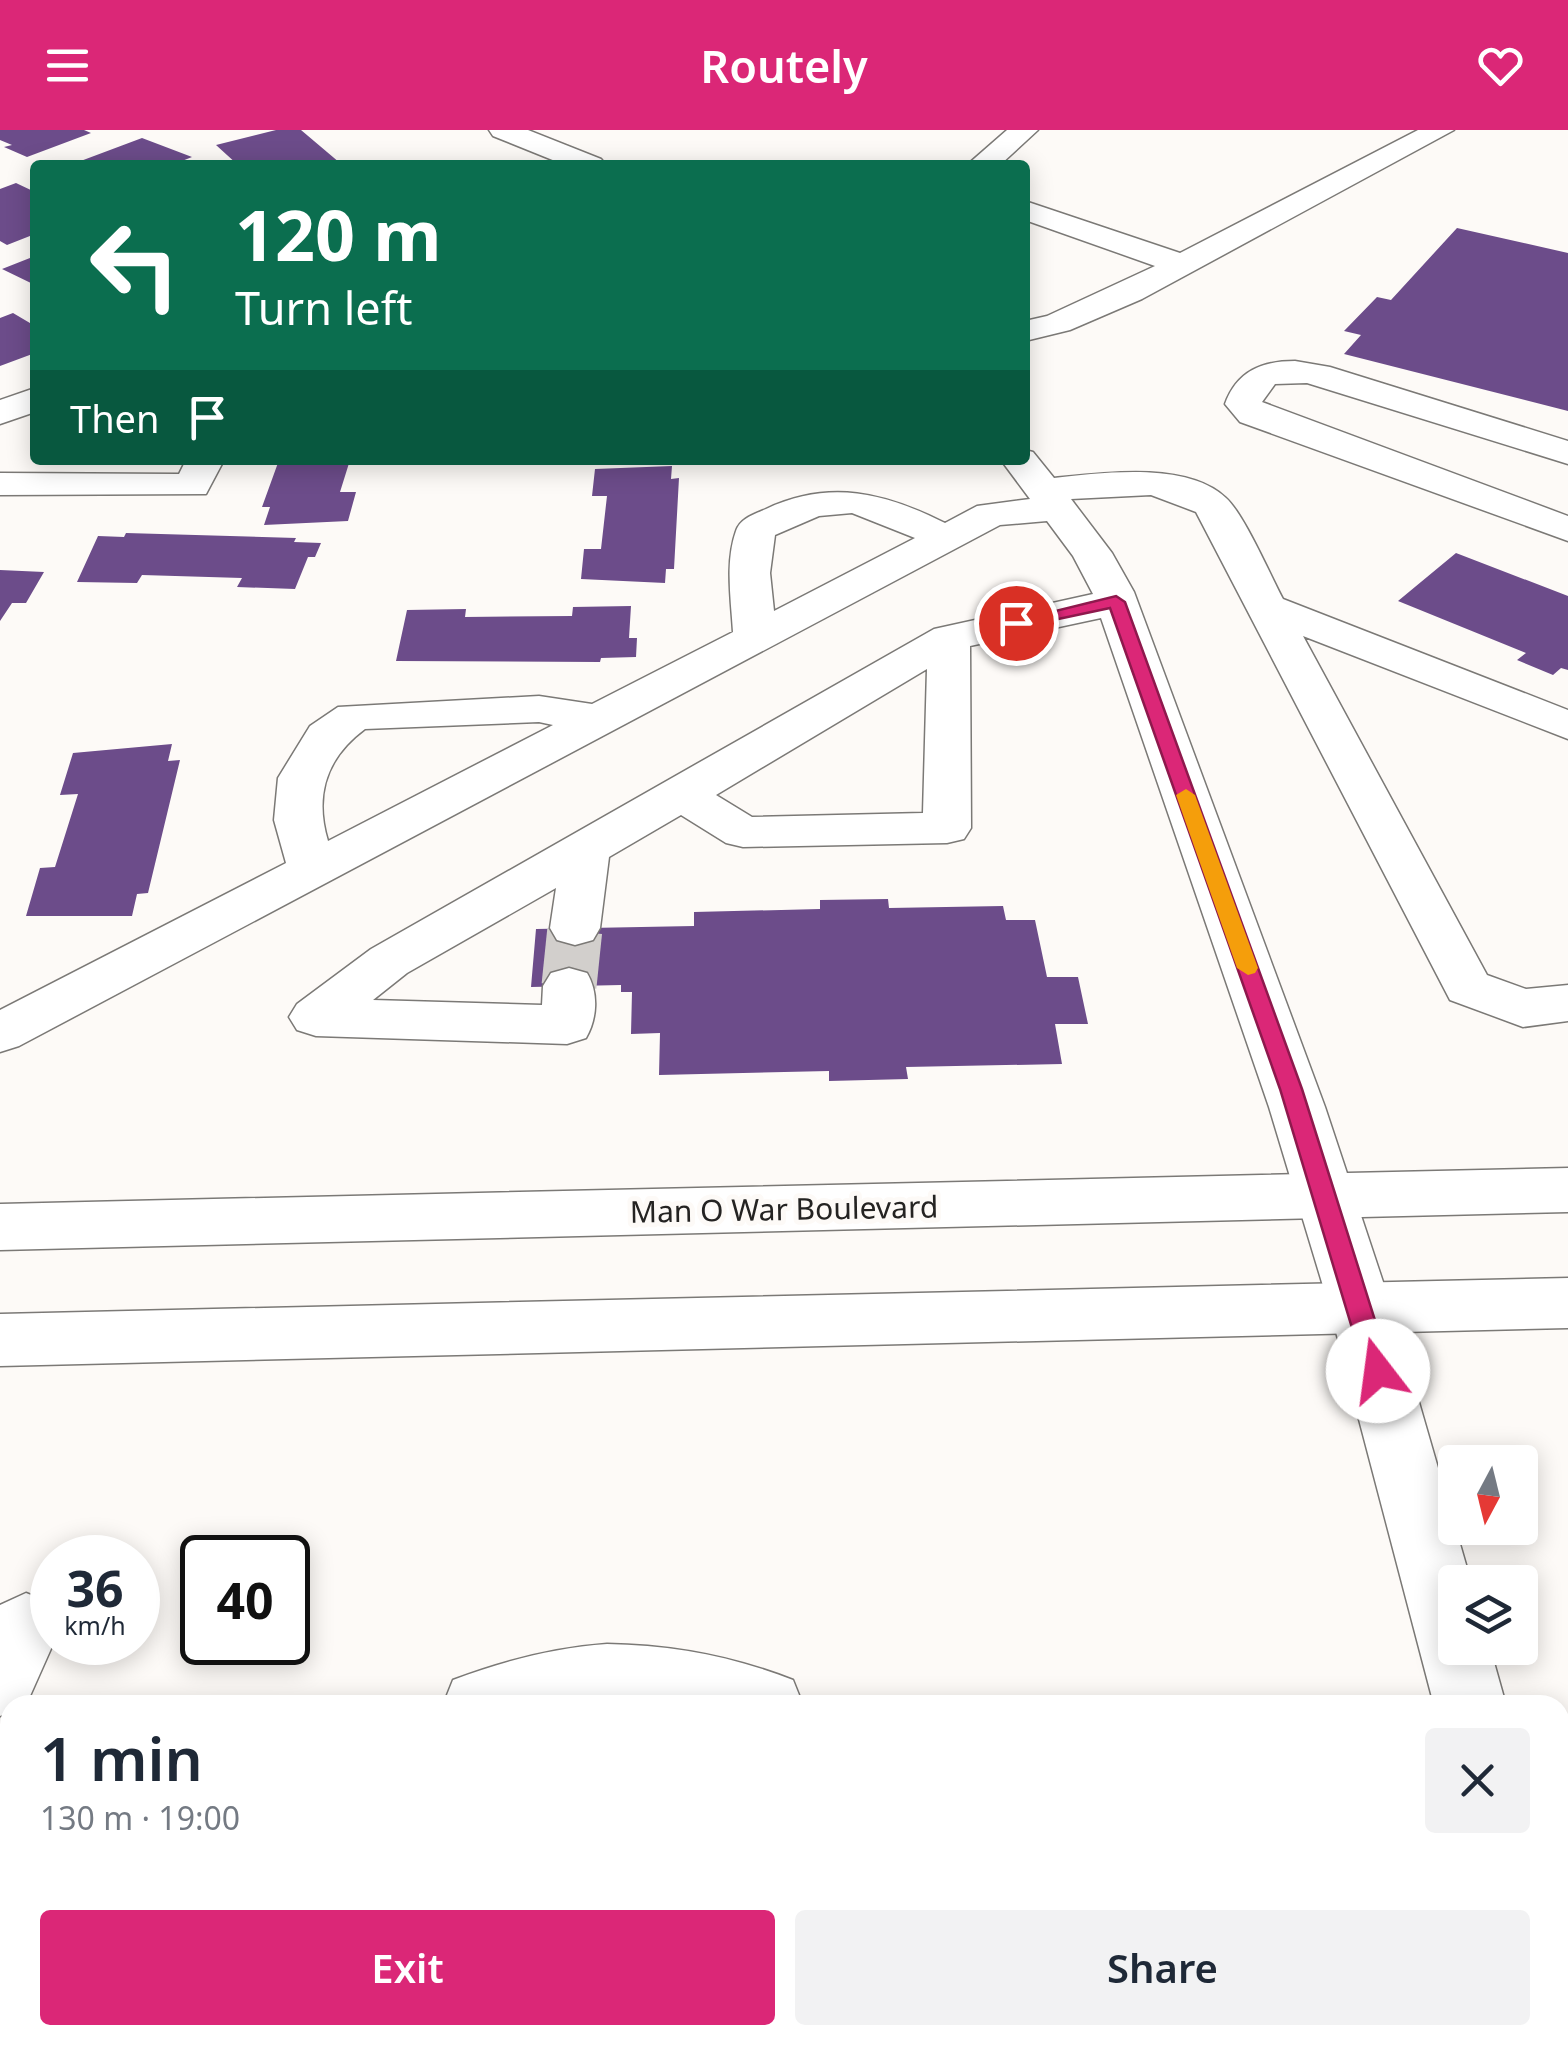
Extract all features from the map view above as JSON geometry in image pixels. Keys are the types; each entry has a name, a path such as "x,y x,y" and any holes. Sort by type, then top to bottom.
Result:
{"street":[{"path":"503,130 578,160"},
{"path":"988,160 1024,130"},
{"path":"1030,329 1086,312 1440,130"},
{"path":"1030,212 1182,265"},
{"path":"1568,453 1318,374 1286,368 1271,372 1245,393 1243,404 1253,414 1568,530"},
{"path":"0,413 30,401"},
{"path":"0,483 38,465"},
{"path":"0,483 192,486 202,465"},
{"path":"0,1033 1042,486 1134,480 1183,488 1212,505 1468,987 1522,1008 1568,1003"},
{"path":"1042,486 1092,553 1116,602 1291,1089 1361,1309 1467,1695"},
{"path":"755,638 750,573 756,529 796,507 840,499 882,507 945,538"},
{"path":"568,1005 316,1017 389,961 682,796 949,638 1116,602"},
{"path":"1266,608 1568,726"},
{"path":"682,796 743,832 947,828 949,638"},
{"path":"312,870 298,820 301,778 326,736 354,716 539,710 599,719"},
{"path":"575,928 586,850"},
{"name":"Man O War Boulevard","path":"0,1227 1568,1190"},
{"path":"0,1340 1568,1304"},
{"path":"515,1695 554,1684 614,1678 735,1695"}],"building":[{"path":"0,130 91,133 27,157 4,147 12,145 0,140"},
{"path":"276,130 301,130 336,160 232,160 216,145"},
{"path":"142,138 192,157 184,160 83,160"},
{"path":"16,183 30,190 30,236 7,245 0,241 0,189"},
{"path":"1457,228 1568,253 1568,411 1344,354 1361,335 1344,331 1377,297 1391,300"},
{"path":"30,258 30,283 2,269"},
{"path":"13,313 30,323 30,355 0,366 0,318"},
{"path":"277,465 348,465 340,492 356,492 348,521 264,525 270,507 262,507"},
{"path":"672,466 671,479 679,478 674,569 666,569 665,583 581,579 584,549 601,549 607,496 592,496 595,469"},
{"path":"126,533 296,538 294,542 321,543 315,557 308,557 295,589 237,587 242,578 142,575 137,583 77,582 98,536 124,537"},
{"path":"1456,553 1568,596 1568,670 1561,668 1553,675 1517,660 1526,653 1398,601"},
{"path":"0,570 44,572 26,603 12,603 0,621"},
{"path":"631,606 629,638 637,638 636,657 601,658 600,662 396,661 407,610 466,609 465,617 572,616 573,607"},
{"path":"172,744 168,761 180,760 148,893 137,894 132,916 26,916 40,868 55,867 78,794 60,795 73,753"},
{"path":"888,899 889,908 1003,906 1006,920 1035,920 1047,977 1078,977 1088,1024 1055,1024 1062,1064 906,1067 908,1079 829,1081 829,1071 659,1075 660,1033 631,1034 632,992 621,992 621,985 531,987 536,929 694,926 694,912 820,909 820,900"}],"tunnel":[{"path":"569,986 575,928"}],"slow traffic":[{"path":"1186,795 1248,968"}],"route":[{"path":"1016,623 1116,602 1291,1089 1378,1371"}]}
